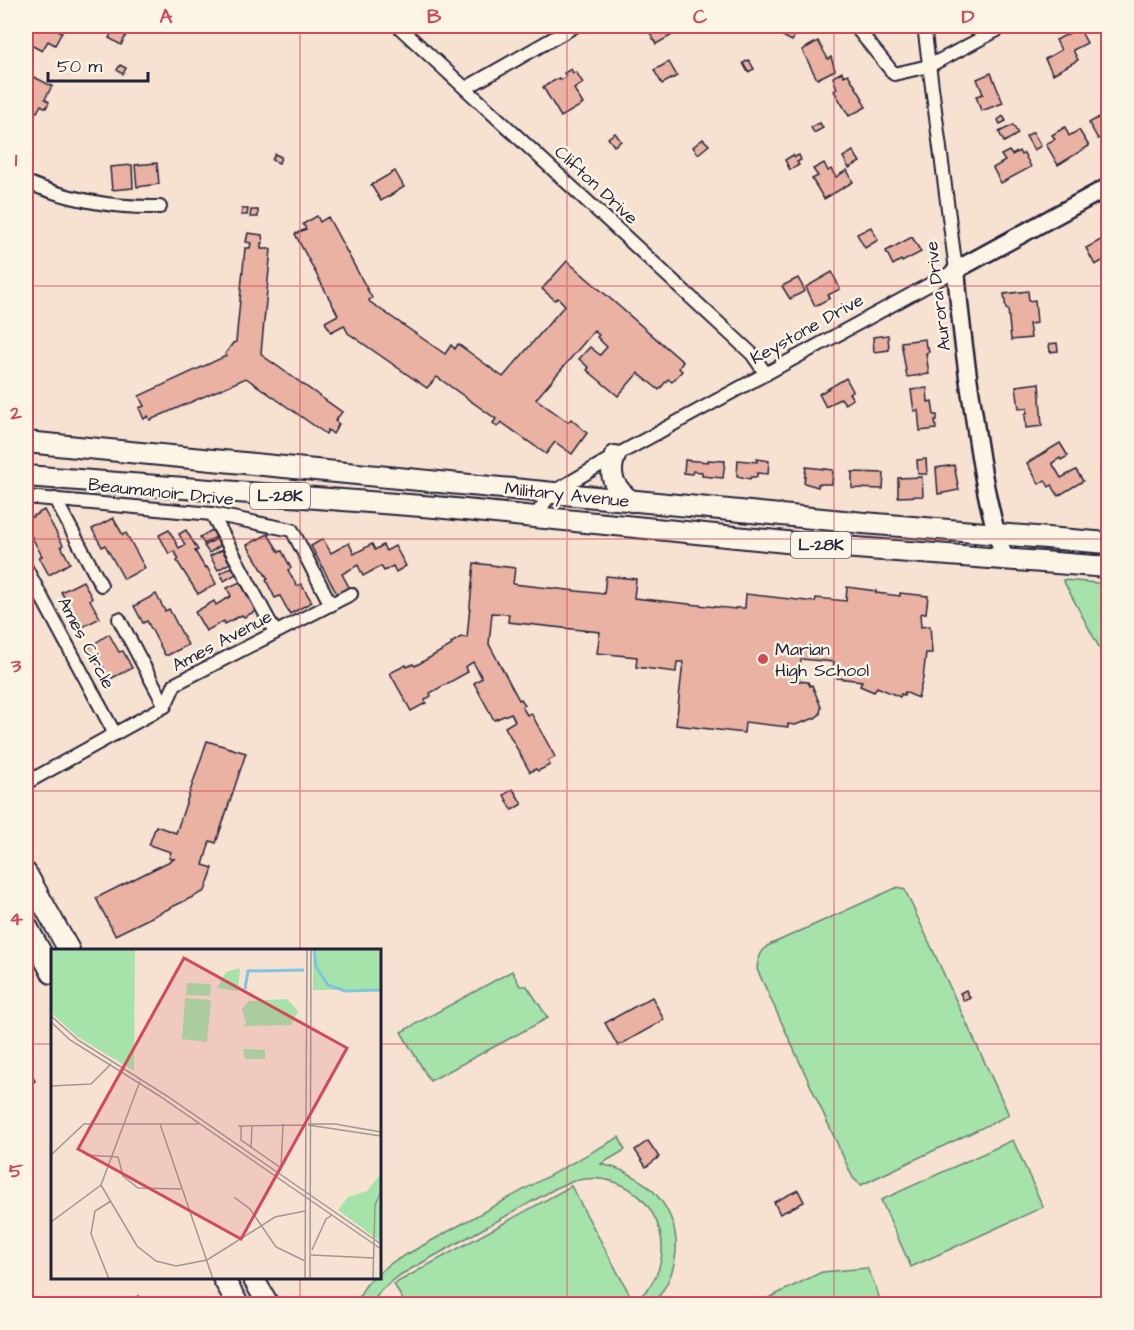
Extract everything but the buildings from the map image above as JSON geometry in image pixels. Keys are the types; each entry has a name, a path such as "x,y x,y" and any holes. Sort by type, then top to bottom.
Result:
{"main road":[{"name":"Military Avenue","path":"26,442 631,501 1108,543"},
{"path":"615,456 611,469 614,485 631,501"},
{"name":"Military Avenue","path":"26,476 435,507 816,545 1108,567"},
{"path":"26,873 68,949"},
{"path":"26,925 51,971"},
{"path":"224,1279 238,1305"},
{"path":"254,1279 268,1305"}],"street":[{"name":"Clifton Drive","path":"398,26 752,354 766,374"},
{"path":"466,88 575,26"},
{"path":"855,26 894,74 929,66 1005,26"},
{"name":"Aurora Drive","path":"924,26 956,270 961,329 982,471 996,534 1005,559"},
{"path":"26,182 72,198 108,205 129,208 160,207"},
{"name":"Keystone Drive","path":"534,517 552,493 615,456 1108,187"},
{"name":"Beaumanoir Drive","path":"26,497 212,513 292,530 331,604"},
{"path":"56,499 101,585"},
{"path":"212,513 275,632"},
{"name":"Ames Circle","path":"26,568 115,734"},
{"name":"Ames Avenue","path":"26,783 165,706 176,684 351,594"},
{"path":"119,619 165,706"}],"green space":[{"path":"1063,580 1108,584 1108,664"},
{"path":"898,887 905,890 1009,1115 861,1185 853,1178 757,965 767,946"},
{"path":"512,971 520,986 527,986 548,1018 430,1081 401,1032"},
{"path":"619,1137 625,1150 601,1164 625,1172 645,1184 660,1200 671,1218 676,1239 675,1260 667,1282 653,1304 631,1304 651,1284 661,1260 661,1236 652,1213 636,1194 615,1182 588,1179 558,1187 400,1275 381,1290 372,1304 356,1304 371,1279 381,1279 381,1271 393,1262"},
{"path":"1013,1140 1043,1207 911,1267 881,1200"},
{"path":"571,1186 632,1299 622,1304 405,1304 394,1284"},
{"path":"867,1268 881,1304 756,1304 822,1272"}],"place":[{"name":"Marian High School","path":"763,659"}]}
